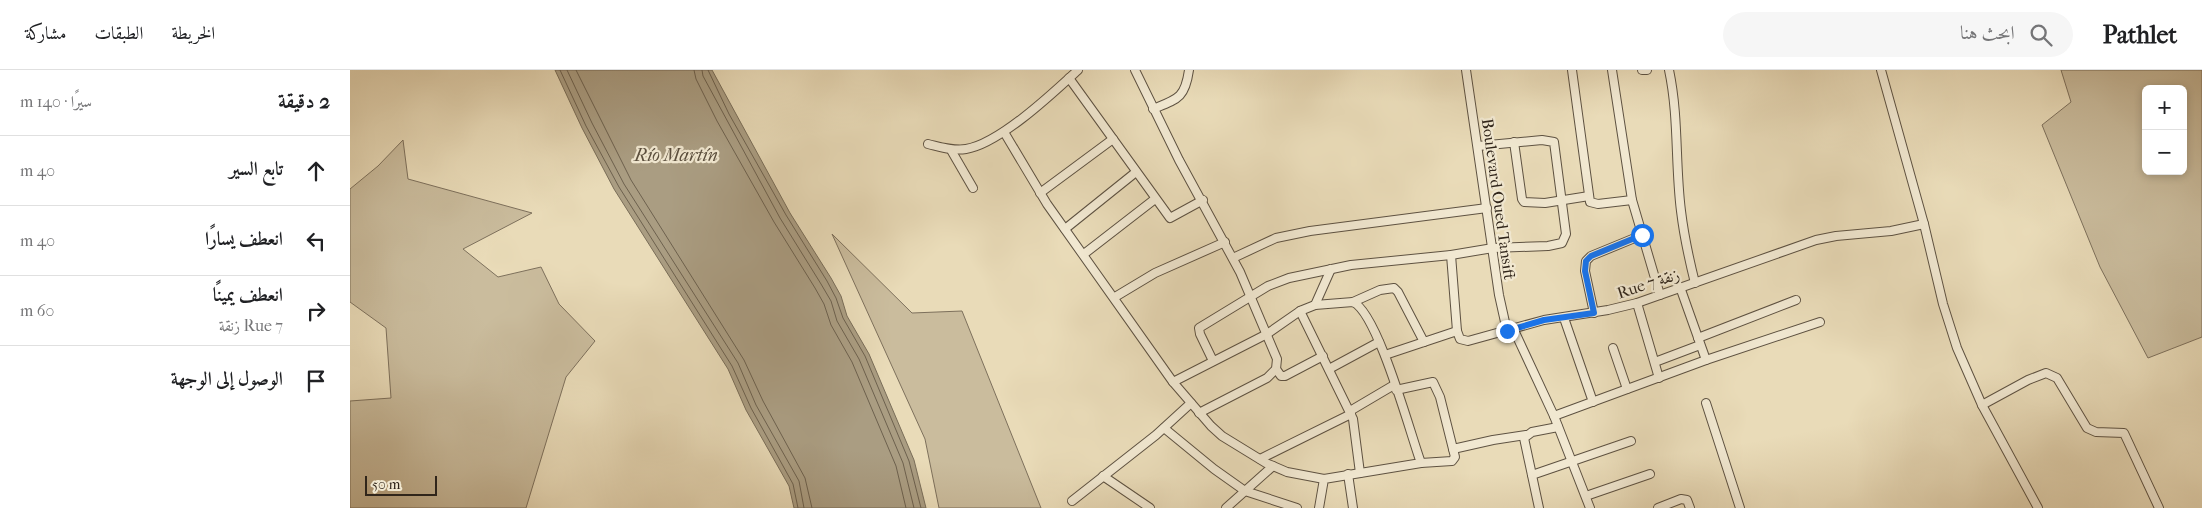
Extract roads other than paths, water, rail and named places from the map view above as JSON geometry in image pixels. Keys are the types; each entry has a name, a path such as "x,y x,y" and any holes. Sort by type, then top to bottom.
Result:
{"street":[{"path":"928,144 951,150 967,149 986,143 1004,132 1078,70"},
{"path":"1135,70 1153,109 1203,200 1252,296 1277,358 1276,369 1267,378 1200,413"},
{"path":"1140,81 1142,70"},
{"path":"1153,109 1185,90 1190,70"},
{"name":"Boulevard Oued Tansift","path":"1466,70 1499,295 1510,330 1554,416 1590,508"},
{"path":"1572,70 1590,202 1598,204 1632,200"},
{"path":"1612,70 1632,200 1660,295"},
{"path":"1642,70 1647,70"},
{"path":"1669,70 1675,106 1681,210 1688,256 1696,283"},
{"path":"1881,70 1955,339 1969,378 1982,405 2038,508"},
{"path":"1069,78 1170,218 1203,200"},
{"path":"1004,132 1040,193 1174,382 1222,436 1260,459 1273,466 1304,477 1324,479 1421,463 1452,461 1455,457 1440,397 1433,382 1395,387 1350,413 1260,459"},
{"path":"1040,193 1112,139"},
{"path":"1213,361 1199,328 1276,282 1352,265 1452,255 1493,248 1548,246 1562,243 1566,234 1554,142 1542,140 1478,146"},
{"path":"1514,142 1524,202 1537,204 1589,196"},
{"path":"951,150 973,188"},
{"path":"1065,229 1136,172"},
{"path":"1084,254 1155,199"},
{"path":"1233,258 1276,238 1310,231 1487,208"},
{"name":"Rue 7 زنقة","path":"1457,331 1460,338 1468,341 1544,320 1594,313 1638,303 1816,240 1836,236 1891,231 1924,224"},
{"path":"1594,313 1585,271 1586,261 1591,256 1642,235"},
{"path":"1114,297 1155,272 1225,242"},
{"path":"1384,355 1457,331 1452,255"},
{"path":"1315,305 1331,269"},
{"path":"1680,287 1706,360"},
{"path":"1174,382 1267,334 1300,311 1315,305 1353,302 1380,290 1394,288 1398,292 1424,342"},
{"path":"1655,362 1699,341 1796,300"},
{"path":"1353,302 1364,312 1379,342 1421,463"},
{"path":"1638,303 1659,378"},
{"path":"1300,311 1350,413 1358,445 1360,473"},
{"path":"1564,318 1593,402"},
{"path":"1554,416 1706,360 1820,322"},
{"path":"1329,369 1379,342"},
{"path":"1613,348 1627,389"},
{"path":"1276,369 1281,376 1285,376 1323,356"},
{"path":"1982,405 2038,375 2051,374 2063,387 2087,428 2096,432 2124,433 2159,508"},
{"path":"1072,501 1164,428 1191,403"},
{"path":"1706,403 1740,508"},
{"path":"1453,450 1558,427"},
{"path":"1164,428 1214,469 1245,491 1297,508"},
{"path":"1526,435 1524,441 1539,508"},
{"path":"1532,475 1631,441"},
{"path":"1226,508 1273,466"},
{"path":"1348,474 1353,508"},
{"path":"1586,496 1650,474"},
{"path":"1103,476 1150,508"},
{"path":"1319,508 1324,479"},
{"path":"1658,508 1681,499 1686,500 1690,508"}],"water":[{"name":"Río Martín","path":"555,70 712,70 790,213 841,296 847,316 869,354 914,460 926,508 794,508 789,486 746,410 728,369 614,189 582,128"}]}
